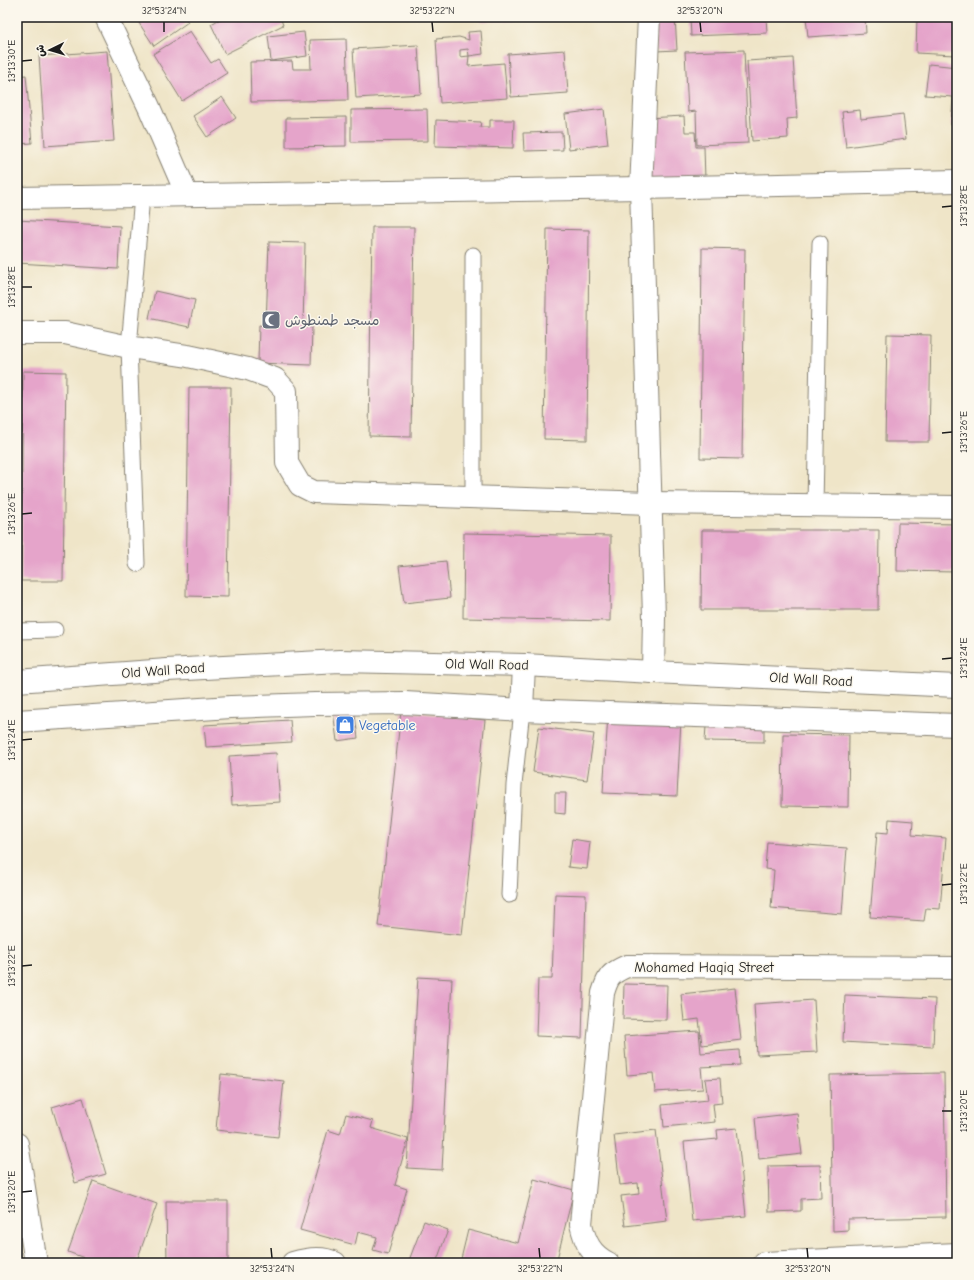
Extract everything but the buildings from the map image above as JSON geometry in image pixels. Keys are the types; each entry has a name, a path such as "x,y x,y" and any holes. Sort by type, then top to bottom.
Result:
{"street":[{"path":"106,17 149,107 187,195"},
{"path":"649,17 641,188 654,617 653,672"},
{"path":"17,198 641,188 957,181"},
{"path":"17,333 65,333 129,347 188,356 248,369 275,379 286,391 287,463 300,486 314,492 650,503 957,507"},
{"name":"Old Wall Road","path":"17,681 167,670 340,662 524,665 957,686"},
{"path":"522,710 524,665"},
{"path":"17,721 223,708 315,704 405,704 522,710 957,725"},
{"name":"Mohamed Haqiq Street","path":"608,1263 601,1260 591,1250 585,1240 581,1224 603,994 606,980 616,971 627,966 957,968"},
{"path":"17,1144 36,1263"},
{"path":"764,1263 957,1254"},
{"path":"293,1263 307,1258 329,1260 335,1263"}],"lane":[{"path":"137,564 129,347 142,196"},
{"path":"815,506 820,243"},
{"path":"472,256 473,497"},
{"path":"17,631 55,630"},
{"path":"509,895 514,786 522,710"}],"place":[{"name":"مسجد طمنطوش","path":"271,320"},
{"name":"Vegetable","path":"345,725"}]}
